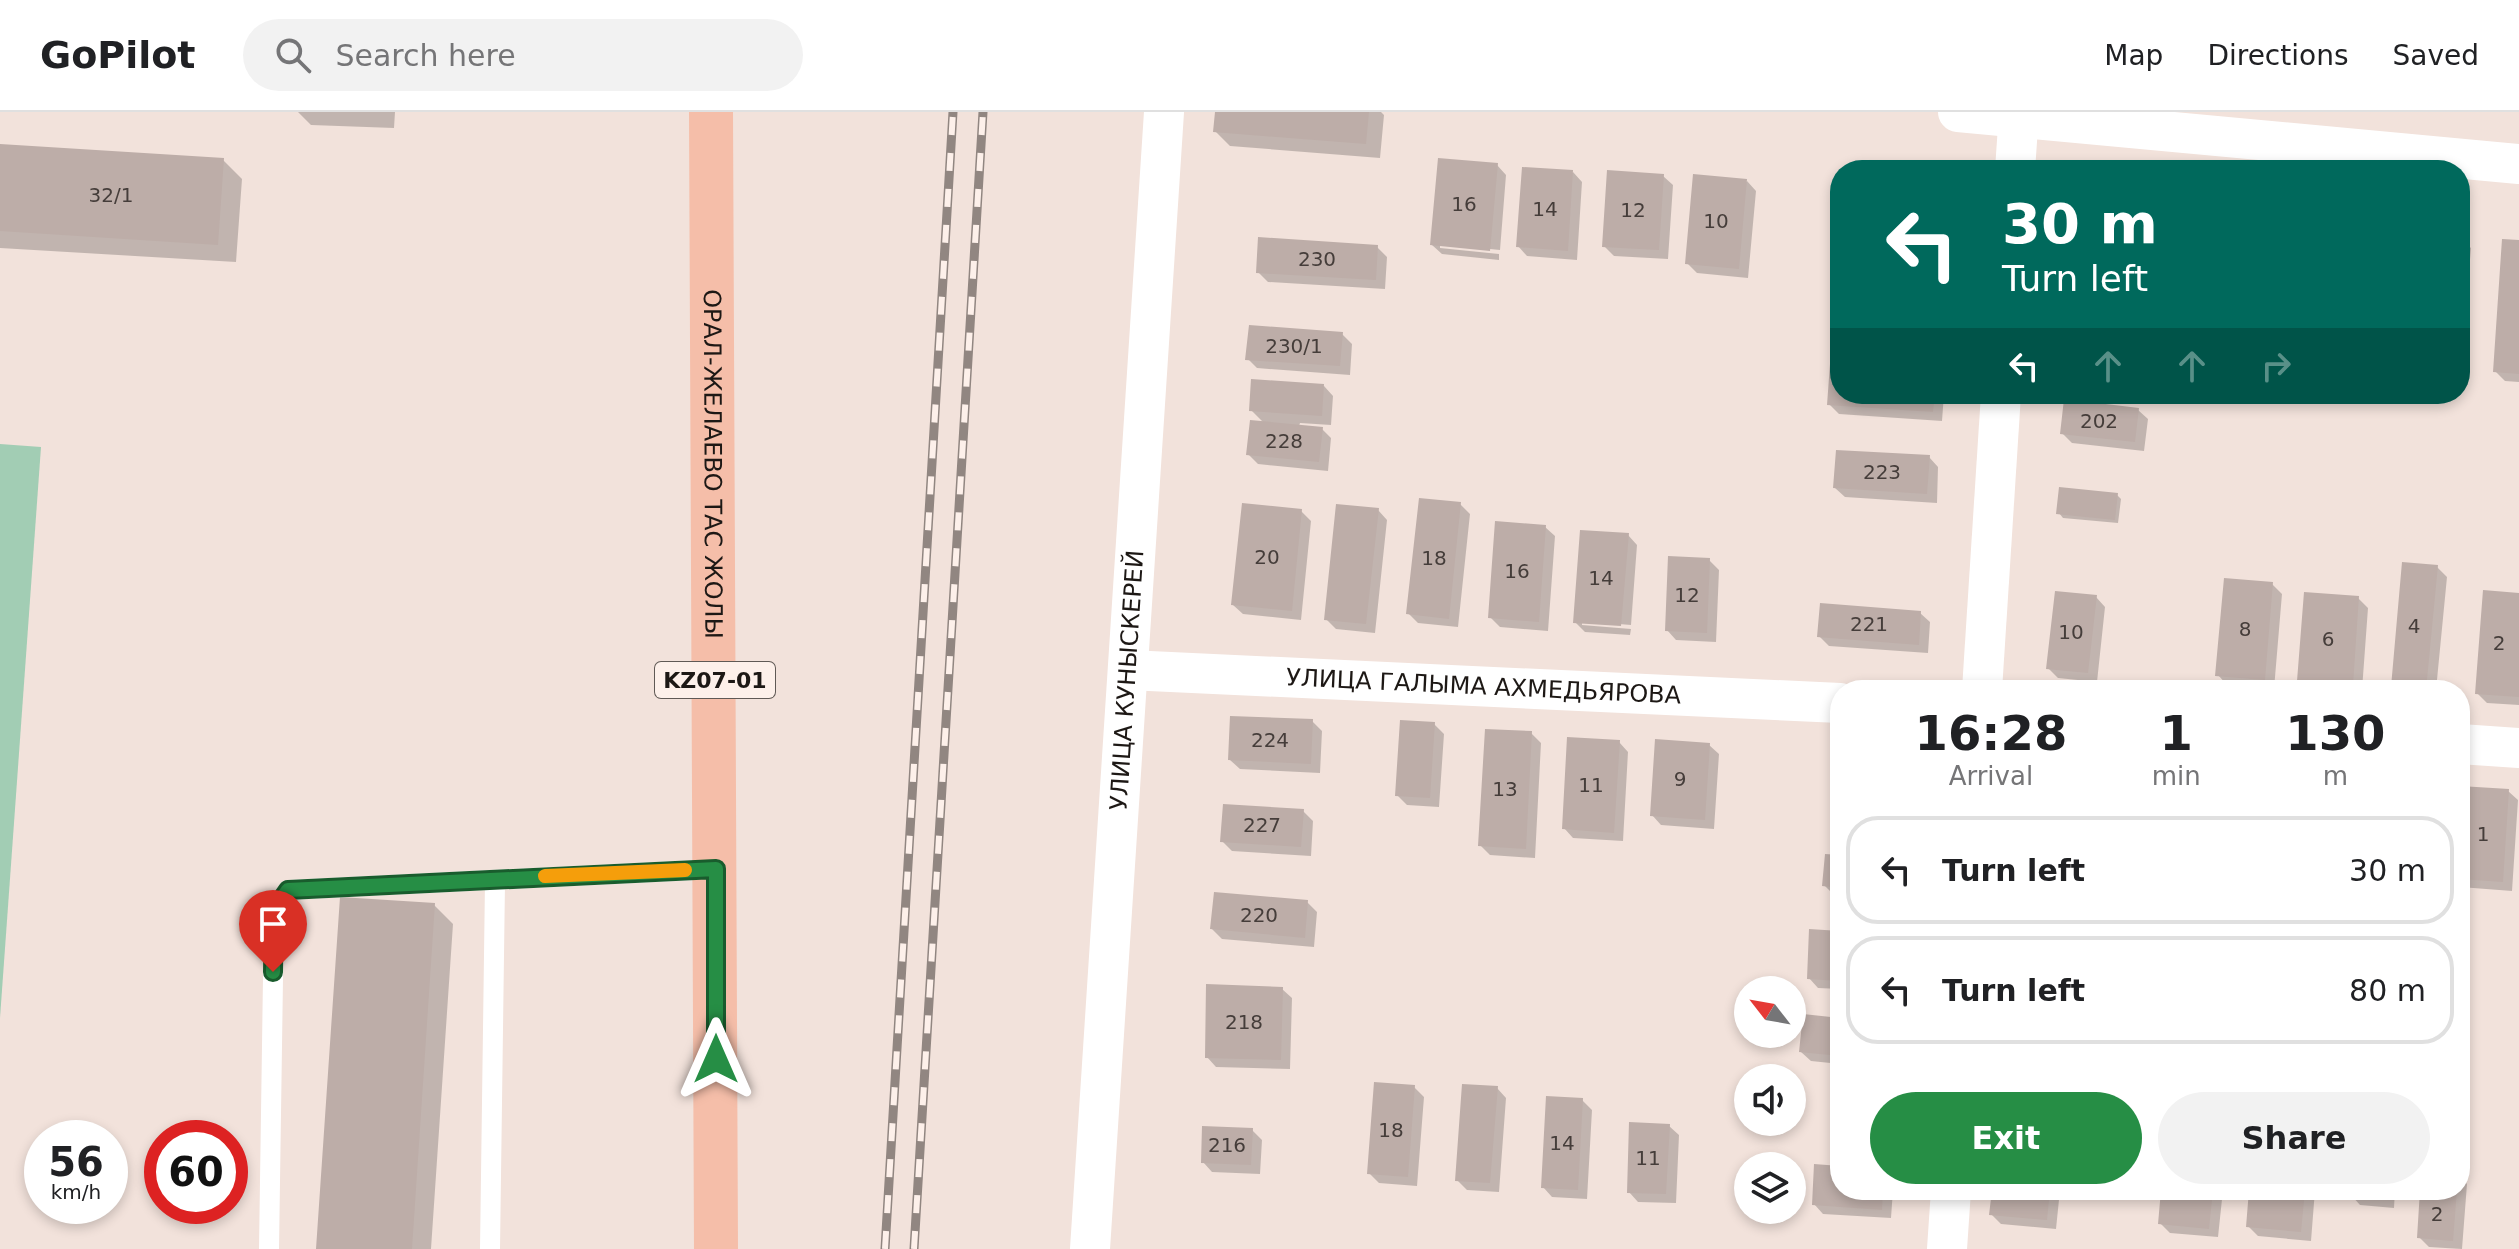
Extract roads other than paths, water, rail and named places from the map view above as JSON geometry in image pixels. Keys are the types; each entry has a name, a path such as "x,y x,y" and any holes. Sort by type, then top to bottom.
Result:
{"main road":[{"name":"ОРАЛ-ЖЕЛАЕВО ТАС ЖОЛЫ","path":"711,112 716,1249"}],"street":[{"name":"УЛИЦА КУНЫСКЕРЕЙ","path":"1090,1249 1164,112"},
{"path":"1958,112 2019,114 2519,164"},
{"path":"2016,160 2019,114"},
{"path":"1983,680 2000,404"},
{"name":"УЛИЦА ГАЛЫМА АХМЕДЬЯРОВА","path":"1128,670 1830,703"},
{"path":"2470,745 2519,748"},
{"path":"1947,1249 1950,1200"}],"lane":[{"path":"269,1249 274,910 288,890 716,869"},
{"path":"490,1249 495,882"}],"railway":[{"path":"885,1249 953,112"},
{"path":"914,1249 983,112"}]}
